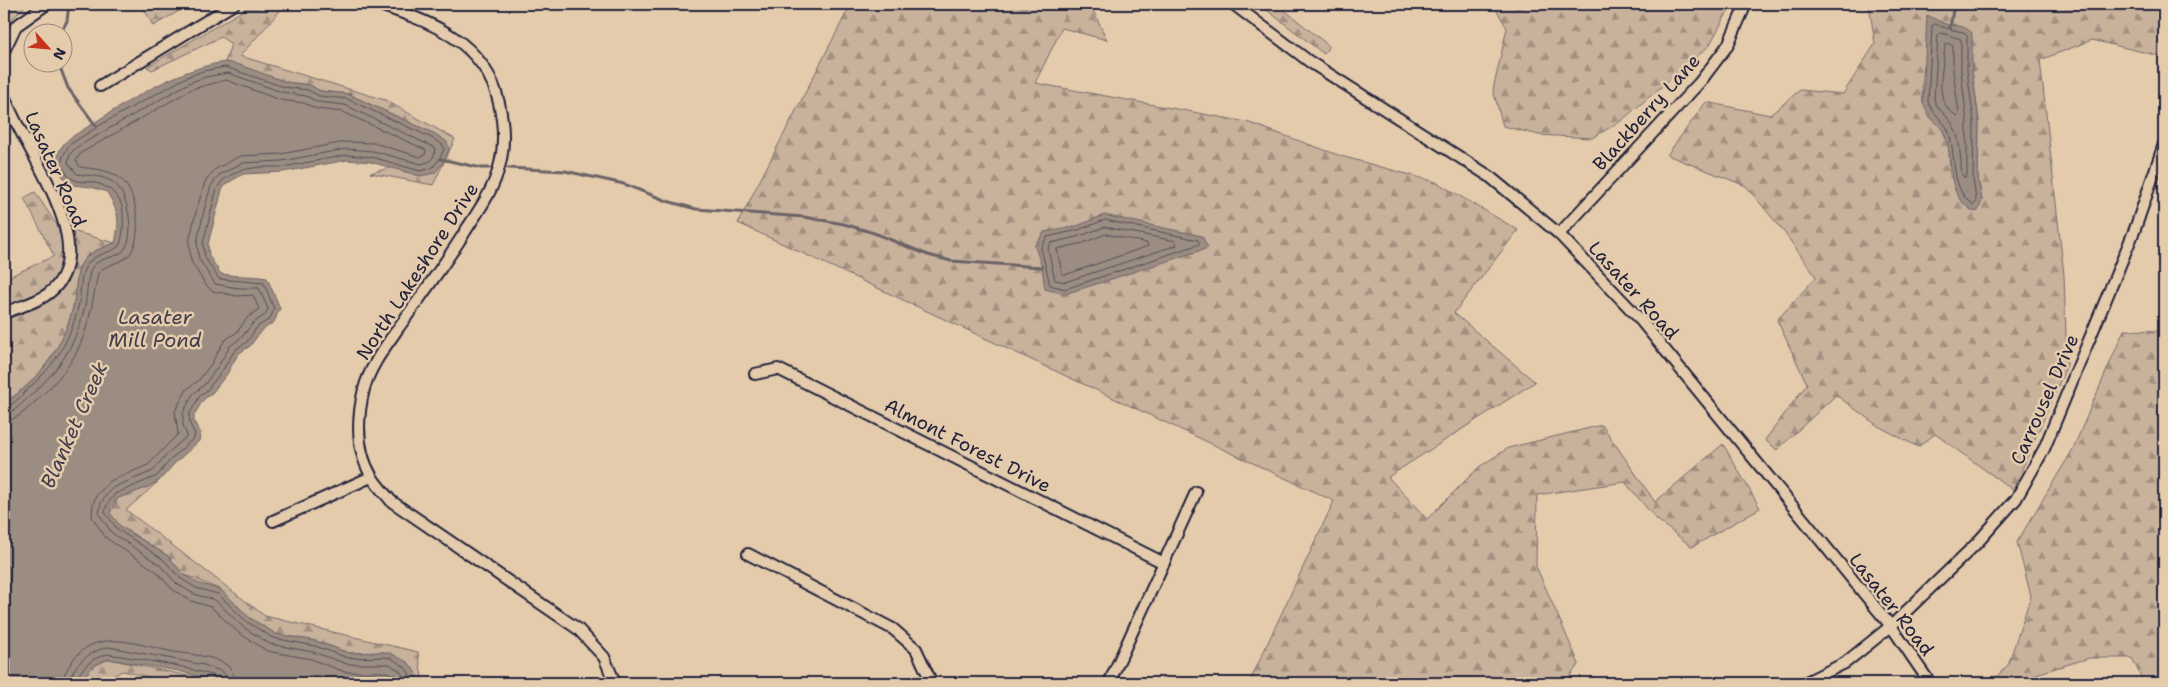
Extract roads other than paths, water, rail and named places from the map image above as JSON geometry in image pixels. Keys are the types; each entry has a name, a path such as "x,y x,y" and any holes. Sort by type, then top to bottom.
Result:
{"street":[{"path":"4,51 16,26 46,4"},
{"path":"100,86 234,4"},
{"name":"North Lakeshore Drive","path":"377,4 431,23 456,38 475,56 488,75 498,96 503,141 498,169 483,204 459,242 384,348 372,369 360,406 359,440 371,477 391,500 414,518 578,629 604,657 616,683"},
{"name":"Lasater Road","path":"1234,4 1310,62 1490,176 1559,234 1638,318 1890,626 1930,683"},
{"name":"Blackberry Lane","path":"1559,234 1700,82 1728,45 1746,4"},
{"name":"Lasater Road","path":"4,96 66,228 69,256 60,280 48,294 4,313"},
{"name":"Carrousel Drive","path":"1804,683 1845,663 1890,626 1976,543 2016,499 2044,449 2135,229 2164,144"},
{"name":"Almont Forest Drive","path":"755,374 778,369 1164,563"},
{"path":"272,521 371,477"},
{"path":"1108,683 1196,492"},
{"path":"748,554 894,629 916,649 929,677 929,683"}],"water":[{"path":"1927,15 1941,22 1965,28 1972,33 1972,70 1979,121 1978,177 1982,201 1978,211 1975,212 1964,204 1958,196 1951,175 1947,142 1943,131 1930,117 1923,103"},
{"name":"Lasater Mill Pond","path":"225,62 240,65 286,82 310,85 320,91 348,94 435,134 447,142 449,150 443,163 435,173 420,176 371,162 347,160 283,172 243,174 226,184 222,190 208,244 209,256 221,274 267,278 280,308 274,322 261,331 250,346 238,354 227,374 212,393 203,400 194,415 194,422 201,433 199,441 160,480 146,488 118,498 111,507 110,513 120,526 168,556 183,574 198,583 221,590 250,618 276,634 316,641 349,653 384,652 392,654 409,663 421,681 418,683 223,683 178,671 109,659 100,662 92,668 81,683 4,683 4,403 29,384 49,360 65,332 70,317 81,264 92,253 115,243 118,228 116,211 107,192 91,187 73,185 63,177 56,166 58,154 70,138 144,92 184,73 204,66"},
{"path":"1104,215 1202,236 1208,248 1065,294 1045,289 1042,267 1035,247 1044,232 1077,226"}],"waterway":[{"name":"Blanket Creek","path":"66,22 69,4"},
{"path":"1950,28 1954,4"},
{"name":"Blanket Creek","path":"62,72 68,88 96,126"},
{"path":"441,159 481,168 490,168"},
{"path":"508,168 565,171 624,184 667,201 696,209 804,217 844,224 874,233 928,255 951,261 1042,267"},
{"path":"417,681 429,683"}]}
